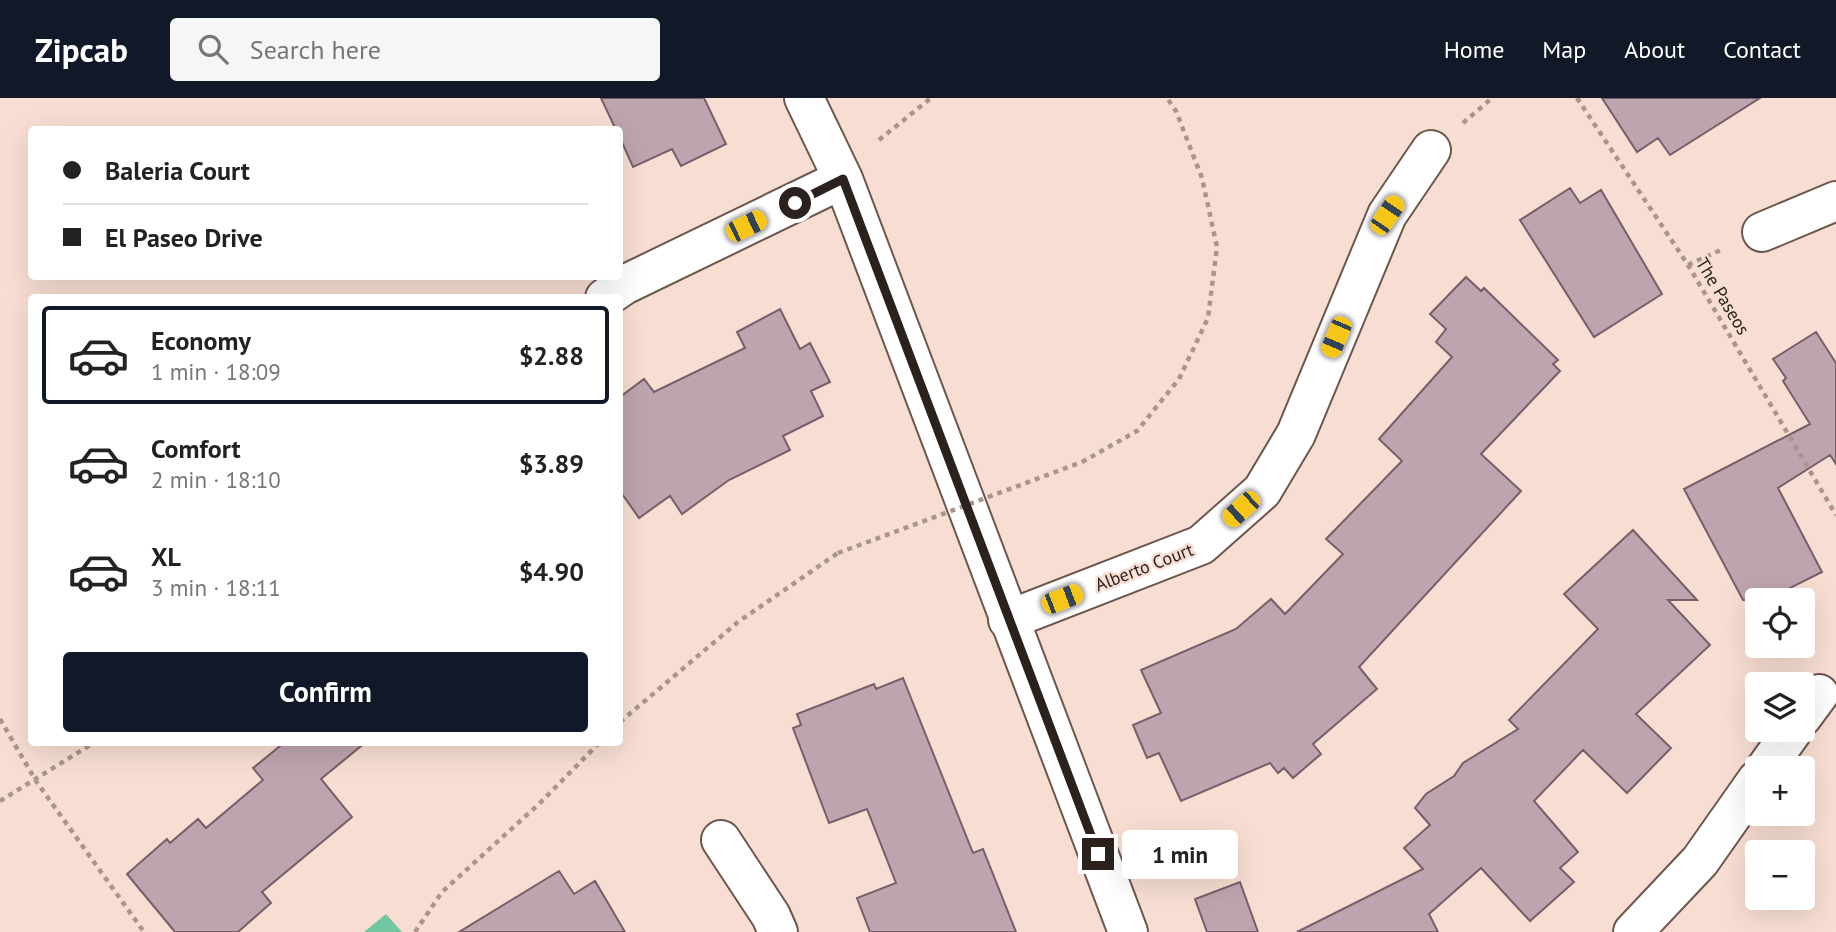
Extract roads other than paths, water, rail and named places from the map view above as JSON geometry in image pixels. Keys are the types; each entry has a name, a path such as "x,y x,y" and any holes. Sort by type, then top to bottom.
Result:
{"street":[{"path":"804,98 843,179 1128,932"},
{"name":"Alberto Court","path":"1008,620 1201,545 1262,491 1296,434 1387,215 1431,150"},
{"path":"612,294 624,285 843,179"},
{"path":"1762,232 1836,201"},
{"path":"1633,932 1700,860 1745,797"},
{"path":"721,840 771,916 778,932"}]}
